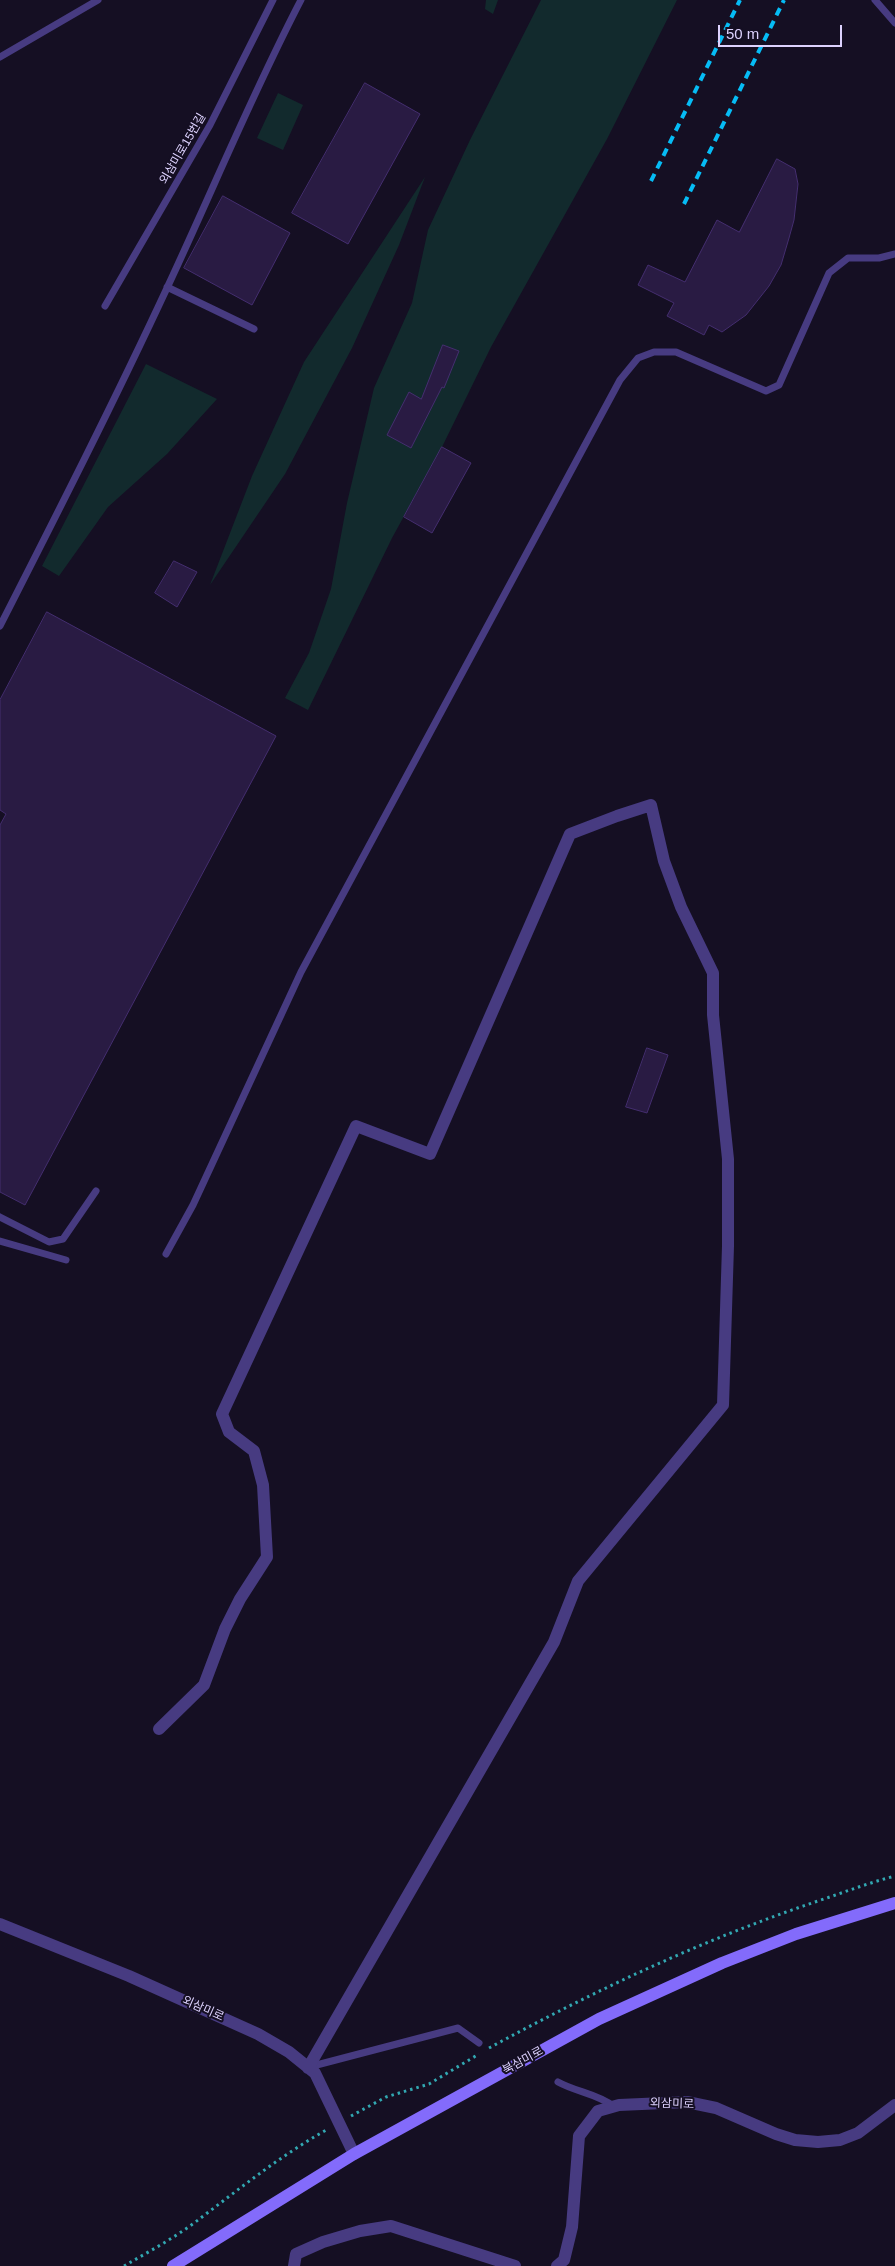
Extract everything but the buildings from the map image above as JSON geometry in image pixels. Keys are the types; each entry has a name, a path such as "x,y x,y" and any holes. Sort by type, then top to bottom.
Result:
{"street":[{"path":"159,1729 204,1685 240,1599 267,1557 263,1485 254,1451 229,1432 222,1414 356,1126 430,1154 570,834 651,805 664,861 681,907 713,973 713,1015 728,1159 728,1246 723,1405 578,1581 554,1642 308,2068"},
{"name":"북삼미로","path":"173,2266 354,2154 599,2019 659,1990 796,1934 895,1903"},
{"name":"외삼미로","path":"0,1924 129,1976 258,2034 289,2052 315,2073 354,2154"},
{"name":"외삼미로","path":"557,2266 564,2260 572,2227 580,2136 598,2111 613,2106 644,2103 700,2104 716,2108 776,2134 795,2140 818,2142 840,2140 858,2133 895,2105"},
{"path":"294,2266 296,2254 323,2242 391,2226 515,2266"}],"lane":[{"path":"0,57 98,0"},
{"name":"외삼미로15번길","path":"105,306 210,125 273,0"},
{"path":"0,626 83,464 167,287 268,64 301,0"},
{"path":"875,0 895,22"},
{"path":"166,1254 192,1204 301,972 620,380 638,358 654,352 676,352 766,391 779,384 829,273 848,258 879,258 895,254"},
{"path":"167,287 254,329"},
{"path":"0,1217 49,1242 63,1238 96,1191"},
{"path":"0,1241 66,1260"},
{"path":"308,2068 458,2028 479,2043"},
{"path":"558,2082 571,2090 606,2100 613,2106"}],"path":[{"path":"124,2266 186,2228 260,2173 339,2123 386,2097 429,2084 481,2052 548,2016 654,1965 775,1916 895,1876"}],"green space":[{"path":"486,0 498,0 493,14 485,9"},
{"path":"541,0 677,0 607,139 491,347 442,447 392,538 308,710 285,698 309,653 331,589 347,503 374,388 412,303 428,230 470,140"},
{"path":"278,93 303,105 283,150 257,138"},
{"path":"425,177 399,245 352,348 285,474 210,585 252,476 304,362"},
{"path":"146,364 217,399 167,454 108,507 59,576 42,566"}],"railway":[{"path":"651,181 740,0"},
{"path":"684,204 784,0"}]}
